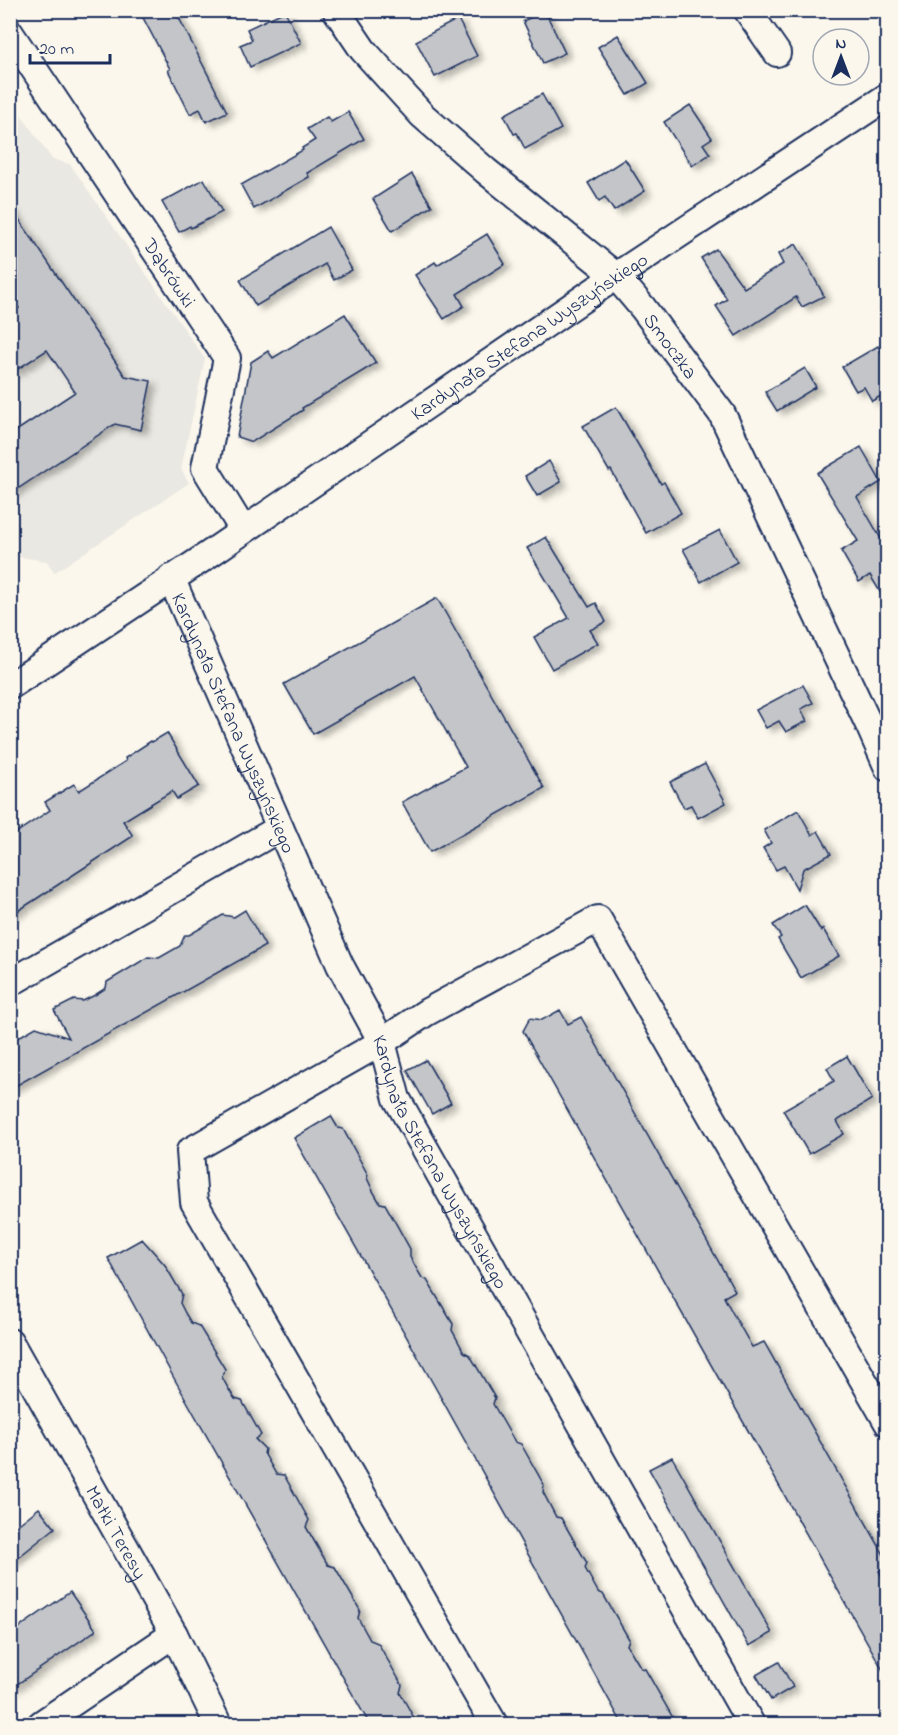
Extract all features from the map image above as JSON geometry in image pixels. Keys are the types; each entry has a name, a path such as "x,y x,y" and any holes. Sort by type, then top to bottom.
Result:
{"street":[{"name":"Smoczka","path":"336,10 363,50 422,115 486,171 616,276 643,308 722,414 888,768"},
{"path":"747,10 777,53"},
{"name":"Dąbrówki","path":"10,33 227,358 205,468 243,530"},
{"name":"Kardynała Stefana Wyszyńskiego","path":"10,686 616,276 888,96"},
{"name":"Kardynała Stefana Wyszyńskiego","path":"171,578 340,964 382,1042 397,1098 751,1725"},
{"path":"10,983 280,828"},
{"path":"494,1725 194,1202 190,1151 382,1042 427,1012 598,919 888,1423"},
{"name":"Matki Teresy","path":"10,1342 174,1634 218,1725"},
{"path":"41,1725 174,1634"}],"shaded area":[{"path":"10,99 52,159 70,164 205,359 181,469 189,483 54,573 47,561 19,557 11,563"}],"building":[{"path":"139,10 175,10 227,112 206,122 200,109 190,114 168,70 170,69"},
{"path":"285,11 301,43 250,67 240,45 252,40 247,29"},
{"path":"545,11 565,53 543,63 523,21"},
{"path":"458,19 477,56 435,77 416,41"},
{"path":"618,35 648,83 628,95 598,47"},
{"path":"542,94 561,129 525,149 504,115"},
{"path":"690,105 712,138 703,144 710,154 692,166 664,122"},
{"path":"348,112 364,139 307,173 309,177 254,209 241,185 303,150 302,148 315,140 307,129 327,117 331,122"},
{"path":"625,159 645,191 614,211 605,197 599,201 588,183"},
{"path":"412,174 432,206 392,231 373,199"},
{"path":"204,179 222,212 179,232 162,202"},
{"path":"10,206 125,376 151,381 141,430 115,424 10,494 10,435 75,392 47,350 10,374 10,314 19,308 10,295"},
{"path":"328,227 352,270 334,280 325,264 256,306 240,280"},
{"path":"487,234 505,264 457,294 464,306 444,319 415,275 435,262 437,265"},
{"path":"796,244 824,296 802,307 796,297 736,336 716,306 727,299 701,258 716,249 744,288 783,264 778,254"},
{"path":"345,314 376,363 302,408 303,410 252,442 237,437 251,362 268,351 273,358"},
{"path":"878,346 888,362 888,392 872,401 864,387 856,391 842,367"},
{"path":"805,368 816,387 777,411 765,392"},
{"path":"616,407 661,484 664,482 681,513 646,533 611,470 609,471 583,426"},
{"path":"861,447 881,482 857,497 888,551 888,605 870,575 859,582 841,551 858,541 817,473"},
{"path":"549,461 561,482 537,496 525,476"},
{"path":"720,530 737,562 701,582 683,549"},
{"path":"546,537 589,607 596,603 606,622 590,630 598,643 552,669 534,637 569,618 527,548"},
{"path":"437,598 544,788 430,852 402,802 466,767 415,676 313,734 284,684"},
{"path":"803,685 813,703 801,709 807,721 786,732 779,721 766,728 756,710"},
{"path":"167,733 199,786 177,799 172,791 123,821 133,836 10,916 10,837 50,810 45,802 74,784 79,791 126,761 125,758"},
{"path":"705,764 726,803 698,818 691,805 684,808 670,782"},
{"path":"798,810 812,835 818,831 831,854 803,869 797,889 784,866 776,870 763,848 771,843 764,830"},
{"path":"805,905 839,956 801,978 778,939 781,937 773,925"},
{"path":"245,910 265,946 10,1089 10,1042 36,1027 69,1038 54,1010 74,1000 83,1001 95,995 106,988 107,982 148,957 159,958 180,946 185,935 189,935 223,915 234,917"},
{"path":"560,1010 568,1024 581,1017 735,1291 724,1297 732,1312 752,1347 764,1342 888,1562 888,1565 879,1571 888,1587 888,1679 523,1031 530,1018 542,1020"},
{"path":"847,1056 872,1099 837,1121 844,1134 809,1154 783,1110 834,1081 827,1068"},
{"path":"426,1060 451,1103 432,1114 407,1070"},
{"path":"331,1116 338,1128 343,1129 368,1175 367,1178 373,1191 380,1203 385,1204 410,1249 410,1256 415,1266 422,1278 427,1280 453,1324 452,1330 464,1352 470,1355 495,1398 493,1404 515,1442 521,1444 544,1485 543,1492 556,1517 561,1518 587,1563 585,1568 598,1592 603,1594 629,1639 627,1645 641,1668 645,1669 677,1725 623,1725 294,1138"},
{"path":"142,1239 165,1265 182,1294 180,1303 185,1313 191,1323 199,1326 225,1369 222,1377 228,1388 235,1399 242,1401 261,1435 255,1439 265,1449 264,1453 276,1474 284,1475 309,1520 306,1527 328,1565 335,1567 360,1610 358,1618 370,1640 378,1643 402,1685 400,1693 418,1725 370,1725 108,1258"},
{"path":"672,1457 772,1633 749,1646 649,1469"},
{"path":"39,1508 55,1528 10,1564 10,1531"},
{"path":"70,1592 96,1630 10,1689 10,1634"},
{"path":"779,1662 793,1687 771,1700 756,1675"}]}
